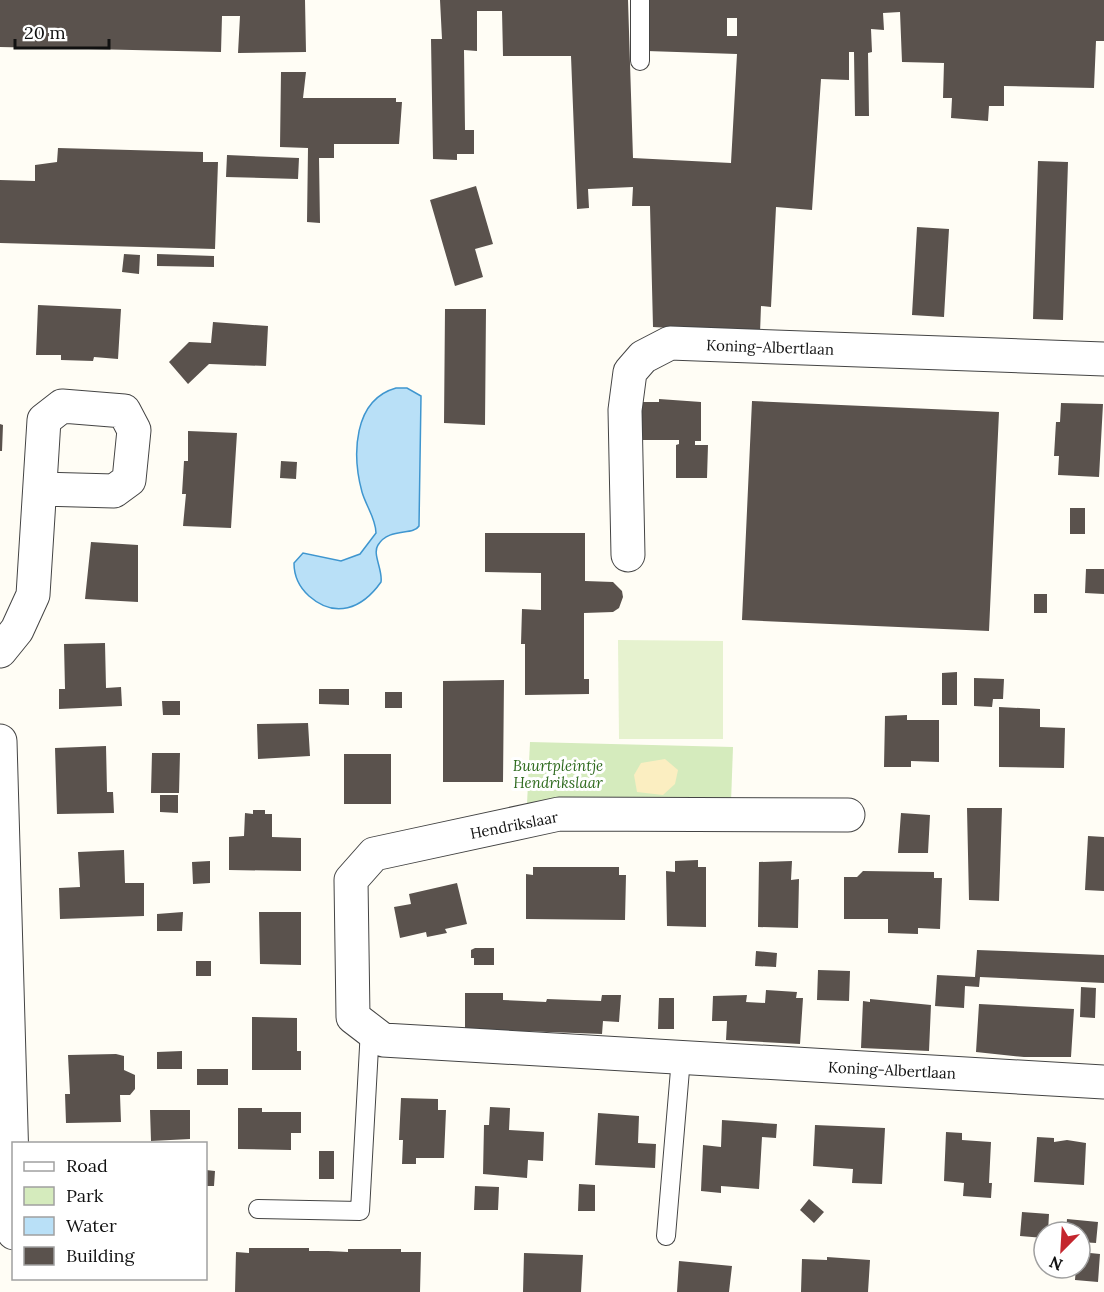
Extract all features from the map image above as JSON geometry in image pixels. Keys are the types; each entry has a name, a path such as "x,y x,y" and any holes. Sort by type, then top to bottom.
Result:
{"street":[{"name":"Koning-Albertlaan","path":"628,555 625,411 630,372 644,357 670,343 1104,359"},
{"path":"0,651 17,630 33,595 40,489"},
{"path":"0,741 12,1144"},
{"name":"Hendrikslaar","path":"464,1045 383,1040 353,1017 351,880 374,854 559,814 848,815"},
{"name":"Koning-Albertlaan","path":"464,1045 1104,1082"}],"lane":[{"path":"640,0 640,61"},
{"path":"258,1209 360,1211 370,1029"},
{"path":"666,1236 681,1058"}],"green space":[{"path":"618,640 723,641 723,739 619,739"},
{"name":"Buurtpleintje Hendrikslaar","path":"530,742 733,747 731,803 527,804"}],"sand":[{"path":"665,759 678,770 675,784 663,795 637,792 634,775 641,763"}],"water":[{"path":"396,388 407,388 421,396 419,526 412,531 388,536 378,545 376,553 381,582 374,591 348,608 329,607 319,603 302,589 296,577 294,563 303,553 341,561 360,554 376,533 359,477 357,446 359,431 371,404 382,394"}],"building":[{"path":"0,0 305,0 306,52 238,53 240,16 222,16 221,52 0,47"},
{"path":"440,0 628,0 633,158 731,163 737,54 647,51 648,0 1104,0 1104,41 1096,41 1094,88 1004,86 1004,106 989,106 988,121 951,118 952,98 943,98 944,63 902,62 900,12 883,13 884,30 871,29 872,52 868,53 869,116 855,116 854,52 849,52 849,80 821,79 812,210 776,207 771,307 761,306 760,333 653,327 650,206 632,206 633,187 588,189 589,208 577,209 571,56 503,56 502,11 477,11 477,51 464,50 465,130 474,130 474,154 457,154 457,160 433,159 431,39 442,39","holes":["727,18 737,18 737,36 727,36"]},
{"path":"281,72 306,72 303,98 396,98 396,102 402,102 399,144 334,144 334,158 319,158 320,223 307,222 308,148 280,147"},
{"path":"58,148 203,152 203,162 218,162 215,249 0,243 0,180 35,181 35,165 57,162"},
{"path":"227,155 299,158 298,179 226,177"},
{"path":"1038,161 1068,162 1063,320 1033,319"},
{"path":"476,186 493,244 475,249 483,277 455,286 430,200"},
{"path":"917,227 949,229 944,317 912,315"},
{"path":"124,254 140,255 139,274 122,272"},
{"path":"157,254 214,256 214,267 157,266"},
{"path":"38,305 121,309 118,359 94,357 93,361 61,360 61,355 36,355"},
{"path":"445,309 486,309 485,425 444,423"},
{"path":"213,322 268,326 266,366 209,364 188,384 169,362 189,342 211,343"},
{"path":"659,399 701,402 701,441 695,441 695,445 708,445 707,478 676,478 676,445 679,444 679,440 639,440 638,402 659,402"},
{"path":"752,401 999,412 989,631 742,620"},
{"path":"1061,403 1103,404 1099,477 1058,475 1059,456 1054,456 1056,422 1060,422"},
{"path":"0,424 3,425 2,451 0,451"},
{"path":"188,431 237,433 231,528 183,526 186,494 182,494 184,461 188,461"},
{"path":"281,461 297,462 296,479 280,478"},
{"path":"1070,508 1085,508 1085,534 1070,534"},
{"path":"485,533 585,533 585,581 613,582 622,591 623,597 619,608 613,612 584,613 584,679 589,679 589,694 525,695 525,644 521,644 522,609 541,610 541,573 485,572"},
{"path":"91,542 138,545 138,602 85,599"},
{"path":"1086,569 1104,569 1104,594 1085,593"},
{"path":"1034,594 1047,594 1047,613 1034,613"},
{"path":"105,643 106,688 121,687 122,706 59,709 59,689 65,689 64,644"},
{"path":"957,672 957,705 942,705 942,673"},
{"path":"974,678 1004,679 1003,699 993,699 992,707 974,706"},
{"path":"504,680 503,782 443,782 443,681"},
{"path":"319,689 349,689 349,705 319,704"},
{"path":"385,692 402,692 402,708 385,708"},
{"path":"162,701 180,701 180,715 163,715"},
{"path":"999,707 1040,709 1040,727 1065,728 1064,768 999,767"},
{"path":"907,715 907,720 939,720 939,762 911,761 911,767 884,767 885,716"},
{"path":"308,723 310,756 258,759 257,724"},
{"path":"106,746 107,792 113,792 114,813 57,814 55,748"},
{"path":"152,753 180,753 179,793 151,793"},
{"path":"344,754 391,754 391,804 344,804"},
{"path":"160,795 178,795 178,813 160,812"},
{"path":"967,808 1002,808 999,901 969,900"},
{"path":"253,810 265,810 265,814 272,814 272,837 301,838 301,871 229,870 229,837 244,836 245,813 253,814"},
{"path":"901,813 930,815 928,853 898,853"},
{"path":"1088,836 1104,837 1104,891 1085,890"},
{"path":"124,850 125,883 144,883 144,916 60,919 59,888 80,887 78,852"},
{"path":"698,860 698,867 706,867 706,927 667,926 666,871 675,872 675,861"},
{"path":"210,861 210,883 193,884 192,862"},
{"path":"792,861 791,880 799,879 798,928 758,927 759,862"},
{"path":"533,867 619,867 619,875 626,875 625,920 526,919 526,874 533,875"},
{"path":"863,871 934,872 934,878 942,878 940,929 918,928 918,934 888,933 888,919 844,919 844,877 857,877"},
{"path":"457,883 467,924 445,929 447,933 427,937 426,932 400,938 394,907 411,904 409,894"},
{"path":"183,912 182,931 157,931 157,914"},
{"path":"259,912 301,912 301,965 260,964"},
{"path":"494,948 494,965 474,965 471,950"},
{"path":"977,950 1104,955 1104,983 980,977 979,987 965,986 964,1008 935,1006 937,975 975,977"},
{"path":"756,951 777,953 776,967 755,966"},
{"path":"196,961 211,961 211,976 196,976"},
{"path":"818,970 850,971 849,1001 817,1000"},
{"path":"1081,987 1096,988 1095,1018 1080,1017"},
{"path":"766,990 797,992 796,998 803,998 800,1044 726,1040 727,1021 712,1021 713,996 747,995 746,1002 765,1003"},
{"path":"465,993 503,993 503,1000 546,1002 547,999 601,1001 602,995 621,995 619,1022 603,1021 602,1034 465,1029"},
{"path":"659,998 674,998 674,1029 658,1029"},
{"path":"870,999 931,1005 929,1051 861,1048 863,1001 870,1002"},
{"path":"979,1004 1074,1009 1071,1057 1024,1057 976,1052"},
{"path":"252,1017 297,1018 297,1051 301,1051 301,1070 252,1070"},
{"path":"182,1051 182,1069 157,1069 157,1052"},
{"path":"116,1054 124,1056 124,1070 135,1075 135,1089 130,1095 120,1095 121,1122 66,1123 65,1094 70,1094 68,1055"},
{"path":"197,1069 228,1069 228,1085 197,1085"},
{"path":"401,1098 438,1099 438,1110 446,1110 444,1158 416,1158 416,1164 402,1164 403,1140 399,1140"},
{"path":"490,1107 510,1108 509,1130 544,1132 543,1161 528,1160 527,1178 483,1174 484,1125 489,1125"},
{"path":"238,1108 262,1108 262,1112 301,1112 301,1133 291,1133 291,1150 238,1149"},
{"path":"150,1110 190,1110 190,1139 151,1141"},
{"path":"598,1113 639,1116 638,1143 656,1144 655,1168 595,1165"},
{"path":"722,1120 777,1124 776,1138 762,1137 759,1189 721,1186 721,1193 701,1191 703,1145 721,1147"},
{"path":"815,1125 885,1128 882,1184 852,1183 853,1169 813,1166"},
{"path":"946,1132 962,1133 962,1140 991,1142 989,1183 992,1183 991,1198 963,1196 964,1183 944,1181"},
{"path":"1037,1137 1054,1138 1054,1142 1067,1140 1086,1143 1084,1185 1034,1182"},
{"path":"319,1151 334,1151 334,1179 319,1179"},
{"path":"207,1170 215,1171 214,1186 207,1186"},
{"path":"579,1184 595,1185 595,1211 578,1211"},
{"path":"475,1186 499,1187 498,1210 474,1210"},
{"path":"809,1199 824,1212 814,1223 800,1210"},
{"path":"1022,1212 1049,1214 1049,1220 1032,1220 1032,1237 1020,1236"},
{"path":"1092,1221 1098,1222 1096,1243 1092,1243"},
{"path":"249,1248 309,1248 309,1251 348,1252 348,1249 401,1249 401,1252 421,1252 420,1292 235,1292 236,1252 249,1253"},
{"path":"524,1253 583,1255 581,1292 523,1292"},
{"path":"1092,1253 1100,1254 1098,1282 1075,1280 1092,1280"},
{"path":"827,1257 870,1260 868,1292 801,1292 802,1259 827,1260"},
{"path":"679,1261 732,1266 729,1292 677,1292"}]}
